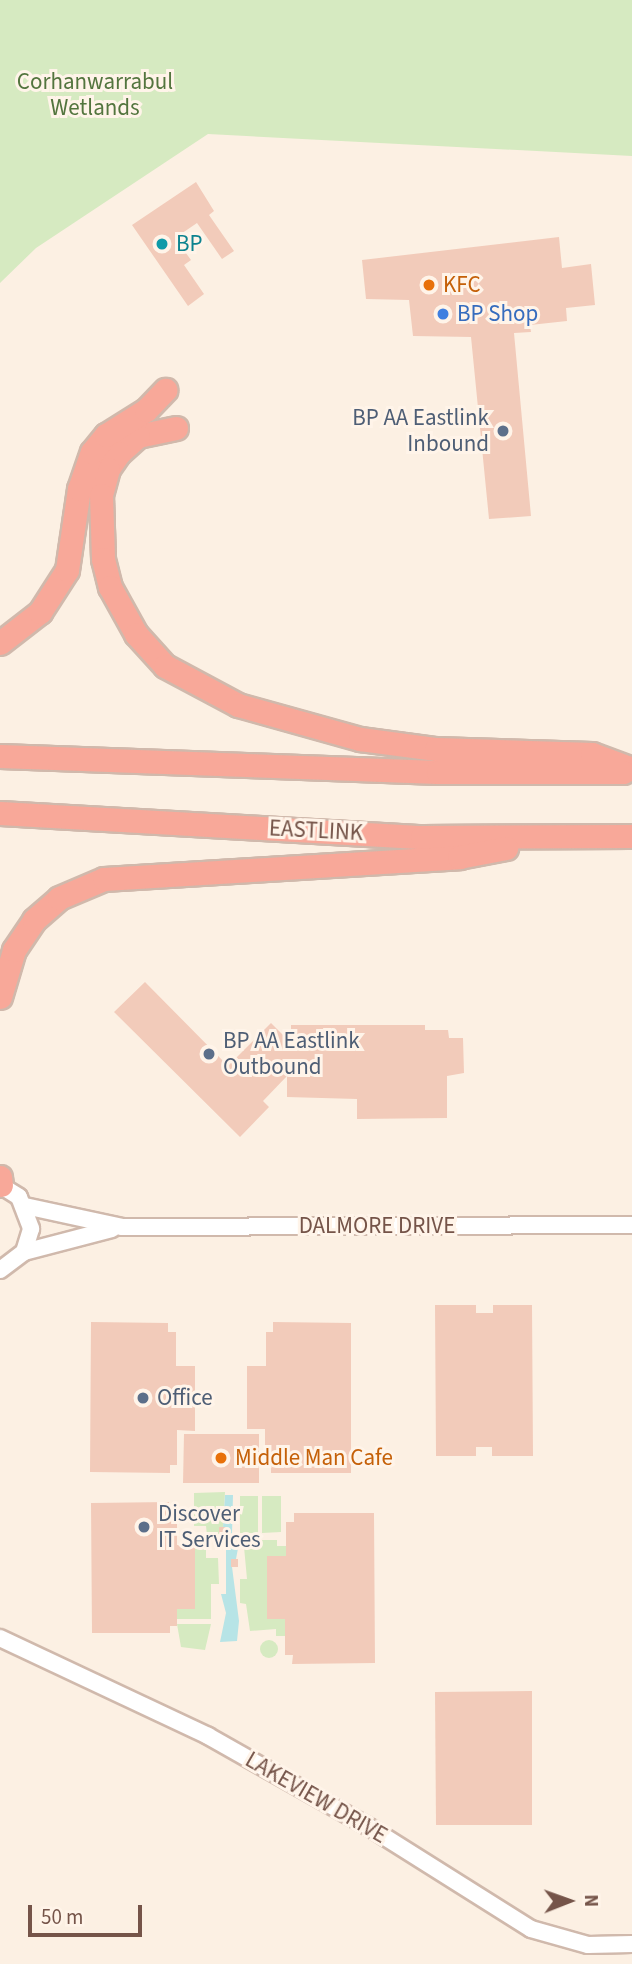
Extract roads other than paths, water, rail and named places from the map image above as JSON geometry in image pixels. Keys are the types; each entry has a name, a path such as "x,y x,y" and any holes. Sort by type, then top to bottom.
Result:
{"highway":[{"path":"0,642 40,612 67,570 79,489 92,452 106,435 146,410 164,390"},
{"path":"176,428 138,436 119,453 108,468 101,495 103,559 110,587 136,634 165,666 238,705 360,739 436,749 592,754 632,771"},
{"path":"0,756 425,772 632,771"},
{"name":"EASTLINK","path":"0,813 422,837 632,836"},
{"path":"0,997 14,950 34,920 59,898 104,879 459,857 554,838"}],"street":[{"path":"0,1182 25,1206 31,1229 24,1252 4,1270"},
{"name":"DALMORE DRIVE","path":"25,1206 122,1227 632,1225"},
{"name":"DALMORE DRIVE","path":"24,1252 122,1227"},
{"name":"LAKEVIEW DRIVE","path":"0,1638 208,1736 369,1827 531,1929 588,1945 632,1944"}],"water":[{"path":"225,1495 233,1495 232,1534 223,1528"},
{"path":"226,1543 239,1543 236,1559 231,1559 239,1621 237,1641 220,1642 226,1613 221,1594 226,1594"}],"place":[{"name":"BP","path":"162,244"},
{"name":"KFC","path":"429,285"},
{"name":"BP Shop","path":"443,314"},
{"name":"BP AA Eastlink Inbound","path":"503,431"},
{"name":"BP AA Eastlink Outbound","path":"209,1054"},
{"name":"Office","path":"143,1398"},
{"name":"Middle Man Cafe","path":"221,1458"},
{"name":"Discover IT Services","path":"144,1527"}],"park label":[{"name":"Corhanwarrabul Wetlands","path":"95,95"}]}
